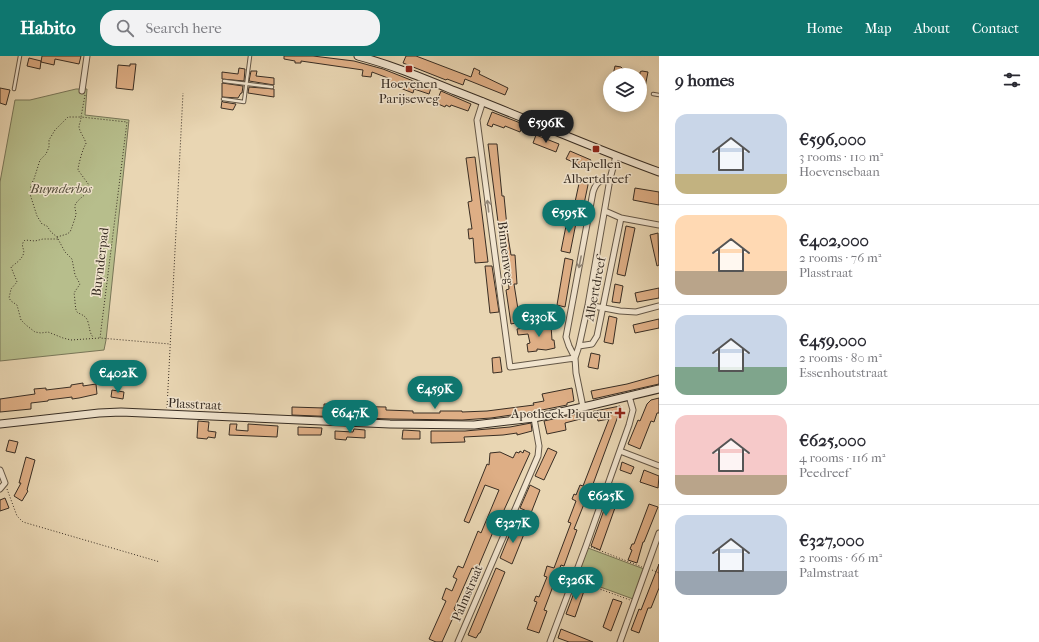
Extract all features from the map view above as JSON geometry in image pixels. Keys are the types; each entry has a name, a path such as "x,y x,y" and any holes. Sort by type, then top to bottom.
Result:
{"street":[{"path":"82,91 87,56"},
{"path":"358,56 370,58 396,67 659,172"},
{"name":"Binnenweg","path":"483,102 477,120 510,368 575,358"},
{"name":"Albertdreef","path":"583,407 576,373 575,358 588,305 610,179 616,156"},
{"name":"Albertdreef","path":"575,358 566,337 593,192 596,184 602,180 610,179"},
{"path":"605,211 621,218 659,225"},
{"name":"Albertdreef","path":"579,346 592,344 597,336 621,218"},
{"path":"588,305 620,311 636,312 659,306"},
{"name":"Plasstraat","path":"0,424 120,412 390,424 474,425 534,418 659,389"},
{"path":"550,642 620,451 633,410 629,396"},
{"name":"Palmstraat","path":"458,642 538,456 540,446 534,418"},
{"path":"620,451 659,466"},
{"path":"0,470 5,483 0,489"},
{"path":"620,642 659,533"}],"lane":[{"path":"14,89 20,56"},
{"path":"223,99 244,102 250,56"},
{"path":"224,81 272,87"},
{"path":"653,94 659,95"}],"path":[{"path":"82,91 85,92 80,129 86,144 83,148 82,159 78,170 90,188 75,206 76,215 70,232 58,238 35,241 25,240 22,243 24,253 23,256 11,267 17,282 11,289 9,298 17,305 21,320 35,332 48,332 71,340 94,337 170,344"},
{"path":"168,414 167,400 183,93"},
{"path":"81,117 68,117 55,130 49,140 49,148 40,160 31,185 30,194 37,216 42,224 47,226 58,238 65,252 72,259 75,275 80,284 74,293 76,301 75,310 83,314 88,321 90,333 94,337"},
{"name":"Buynderpad","path":"81,117 127,122 100,338"},
{"path":"5,483 17,516 24,522 160,562"},
{"path":"586,546 659,573"},
{"path":"574,579 634,601"}],"green space":[{"name":"Buynderbos","path":"76,89 87,89 85,115 129,120 104,350 0,361 0,182 15,100 30,100"},
{"path":"588,548 644,569 633,599 576,578"}],"building":[{"path":"42,56 81,56 79,64 55,59 54,65 41,62"},
{"path":"284,56 313,56 354,61 383,69 431,88 429,94 414,89 413,93 387,83 388,78 372,72 371,77 362,76 363,70 301,61 301,63 295,63 295,61 284,59"},
{"path":"406,56 416,56 471,77 474,68 480,71 479,74 508,88 505,95 465,79 463,85 447,79 446,80 403,63"},
{"path":"29,58 41,61 40,69 27,66"},
{"path":"130,64 136,64 133,90 116,88 118,65 130,66"},
{"path":"239,68 245,69 244,81 222,79 222,72 238,74"},
{"path":"251,71 257,71 256,76 274,78 274,85 249,81"},
{"path":"222,83 243,86 242,93 238,98 222,97"},
{"path":"249,87 274,89 274,97 248,93"},
{"path":"0,88 10,90 6,105 0,103"},
{"path":"441,91 471,104 468,111 451,105 450,107 446,105 445,107 436,103"},
{"path":"222,101 236,104 233,110 221,108"},
{"path":"492,112 523,124 520,132 505,126 504,128 493,124 492,127 487,125"},
{"path":"536,135 559,144 556,152 533,143"},
{"path":"488,144 497,144 508,237 511,255 515,255 517,284 514,284 520,322 511,324 506,290 509,289 506,252 502,253"},
{"path":"570,151 591,160 587,168 566,159"},
{"path":"475,157 488,262 475,263 473,238 469,239 468,229 472,229 468,202 472,201 466,158"},
{"path":"580,179 589,180 584,204 575,202"},
{"path":"635,188 659,192 659,205 633,200"},
{"path":"568,216 577,218 570,253 561,251"},
{"path":"626,226 635,228 625,276 617,274"},
{"path":"658,233 659,265 657,266 650,235"},
{"path":"565,258 573,260 565,307 557,305"},
{"path":"485,266 492,266 499,312 490,313"},
{"path":"615,284 623,286 620,303 612,302"},
{"path":"659,288 659,298 637,302 635,293"},
{"path":"609,316 617,318 613,344 604,342"},
{"path":"659,319 659,328 635,333 633,325"},
{"path":"551,325 552,340 554,340 555,348 546,350 537,349 537,351 528,352 527,344 530,343 528,334 518,335 517,329"},
{"path":"591,353 600,355 598,369 588,367"},
{"path":"500,357 502,372 493,373 492,358"},
{"path":"659,375 659,384 593,399 591,391 627,384"},
{"path":"83,383 83,386 96,384 97,394 72,399 72,397 31,403 31,409 0,412 0,399 35,394 34,389 46,388 46,390 71,387 71,385"},
{"path":"572,388 574,401 567,403 567,405 491,418 462,420 390,419 292,415 292,407 324,408 324,404 335,404 335,406 386,407 386,410 413,411 413,413 440,413 440,411 487,411 534,405 533,403 544,401 542,394"},
{"path":"112,390 124,392 123,399 111,397"},
{"path":"659,398 659,413 657,413 654,422 651,421 640,449 628,444 638,420 640,421 647,404 651,400"},
{"path":"620,406 621,408 589,495 588,494 574,529 577,530 564,566 561,565 544,610 547,611 539,633 527,629 537,602 534,601 536,596 539,597 547,577 544,576 547,566 554,568 571,523 568,522 576,501 572,499 574,494 576,495 580,485 583,486 609,419 598,421 596,415 565,423 566,430 547,434 544,421"},
{"path":"198,421 209,422 208,431 216,432 215,438 197,438"},
{"path":"531,423 532,431 517,435 517,433 464,437 465,442 431,443 431,431 465,431 510,427"},
{"path":"230,424 237,424 236,430 248,431 248,424 278,426 277,437 229,435"},
{"path":"298,427 322,428 321,435 298,435"},
{"path":"354,429 365,430 365,438 347,437 346,440 335,439 335,431 353,432"},
{"path":"403,430 420,431 420,439 402,439"},
{"path":"9,440 18,442 15,453 6,451"},
{"path":"548,448 557,452 544,480 535,476"},
{"path":"524,450 530,453 477,570 472,568 454,609 456,611 442,642 436,642 429,639 446,601 442,599 446,588 452,591 457,579 453,577 458,566 463,568 478,531 481,533 499,490 485,485 469,523 464,521 487,464 489,465 490,453 500,452 513,458 516,452 519,453 520,451 523,453"},
{"path":"26,457 35,460 28,491 22,501 14,496 21,483 19,483"},
{"path":"622,462 634,467 631,474 620,470"},
{"path":"644,470 659,476 658,488 640,482"},
{"path":"530,485 540,490 531,513 520,508"},
{"path":"613,485 622,488 600,550 591,546"},
{"path":"5,498 9,508 0,511 0,500"},
{"path":"649,504 658,507 643,542 637,563 628,560 632,550 630,549 632,544 634,544"},
{"path":"514,524 526,529 512,564 500,558"},
{"path":"659,564 659,588 651,608 648,608 639,633 631,630 639,609 641,610"},
{"path":"496,568 505,572 480,633 476,638 468,635"},
{"path":"577,585 585,588 575,617 566,614"},
{"path":"613,599 622,602 611,631 603,627"},
{"path":"561,629 593,642 569,642 558,638"}],"place":[{"name":"Hoevenen Parijseweg","path":"409,69"},
{"name":"Kapellen Albertdreef","path":"596,149"},
{"name":"Apotheek Piqueur","path":"620,413"}]}
